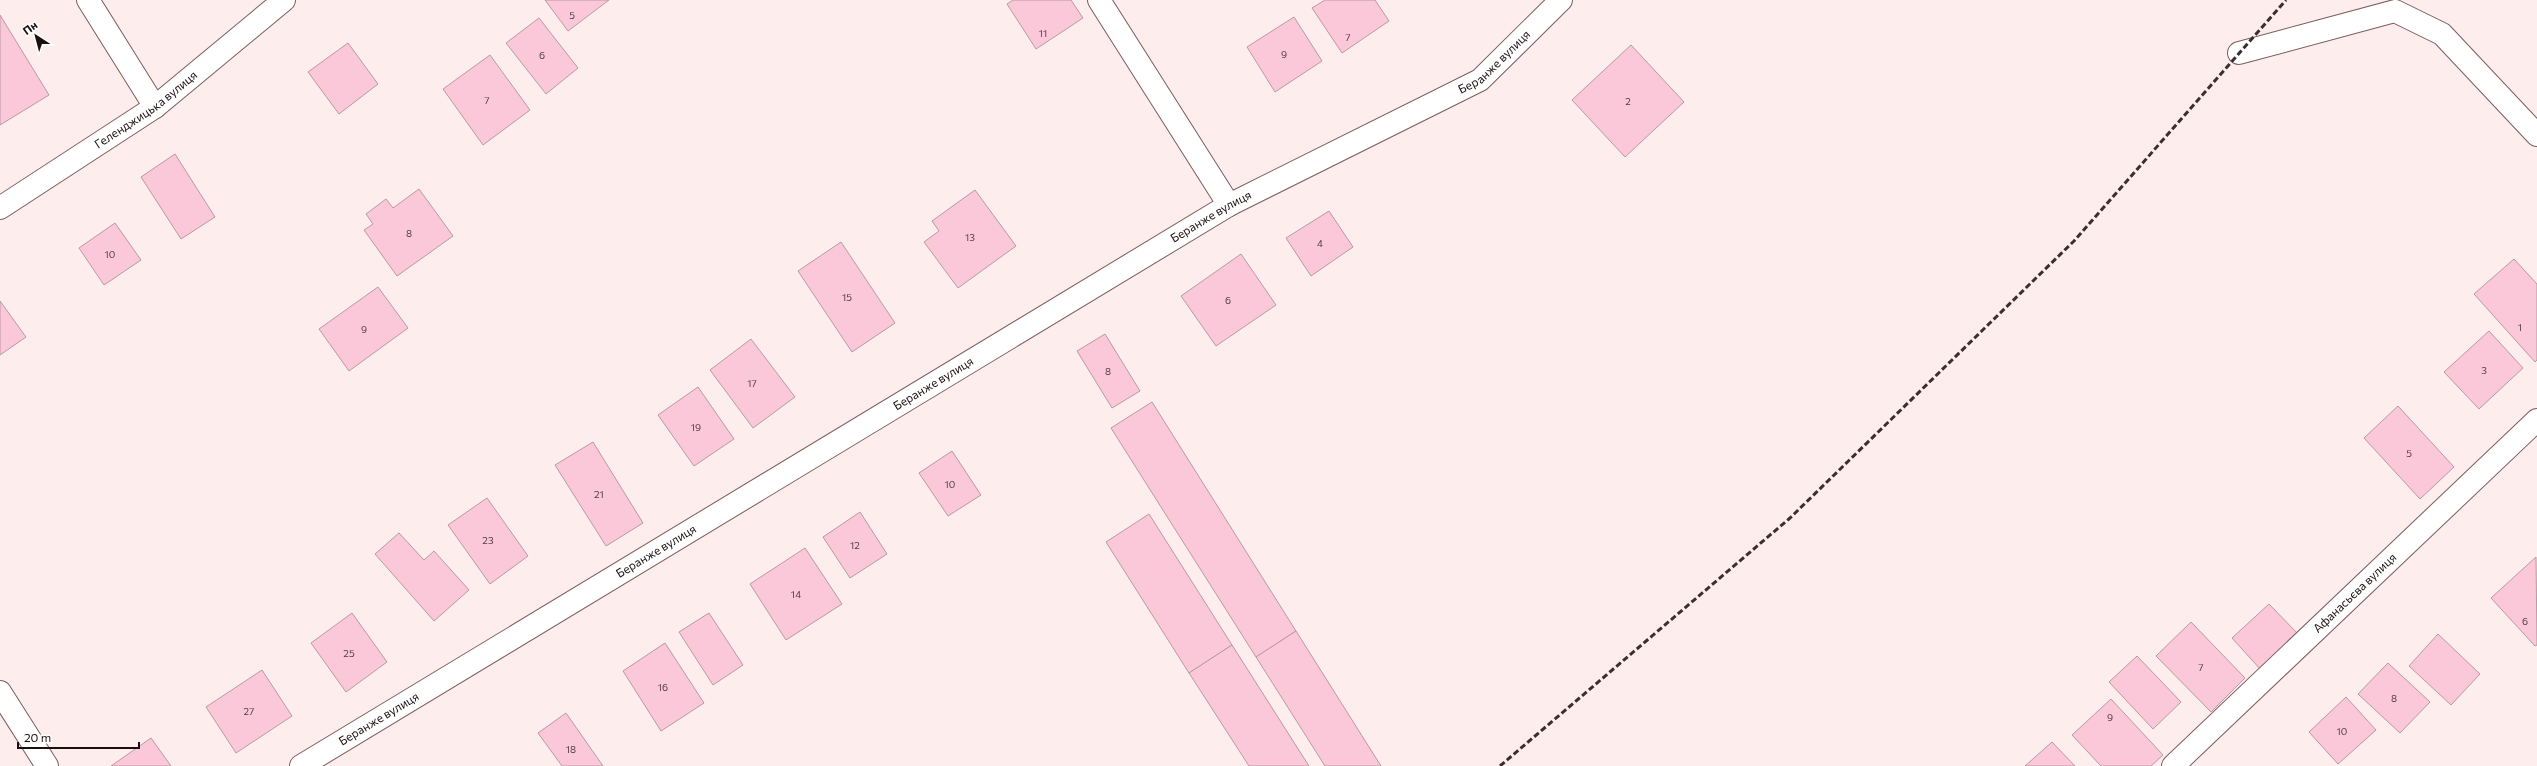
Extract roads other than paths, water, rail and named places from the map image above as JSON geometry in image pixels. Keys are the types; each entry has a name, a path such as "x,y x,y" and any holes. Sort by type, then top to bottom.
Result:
{"street":[{"path":"88,0 155,107"},
{"name":"Геленджицька вулиця","path":"0,208 155,107 284,0"},
{"path":"1099,0 1229,205"},
{"name":"Беранже вулиця","path":"301,766 1229,205 1480,80 1561,0"},
{"path":"2239,53 2398,5 2442,34 2537,135"},
{"name":"Афанасьєва вулиця","path":"2173,766 2537,420"},
{"path":"0,692 46,766"}],"railway":[{"path":"1500,766 1790,518 2074,241 2286,0"}]}
